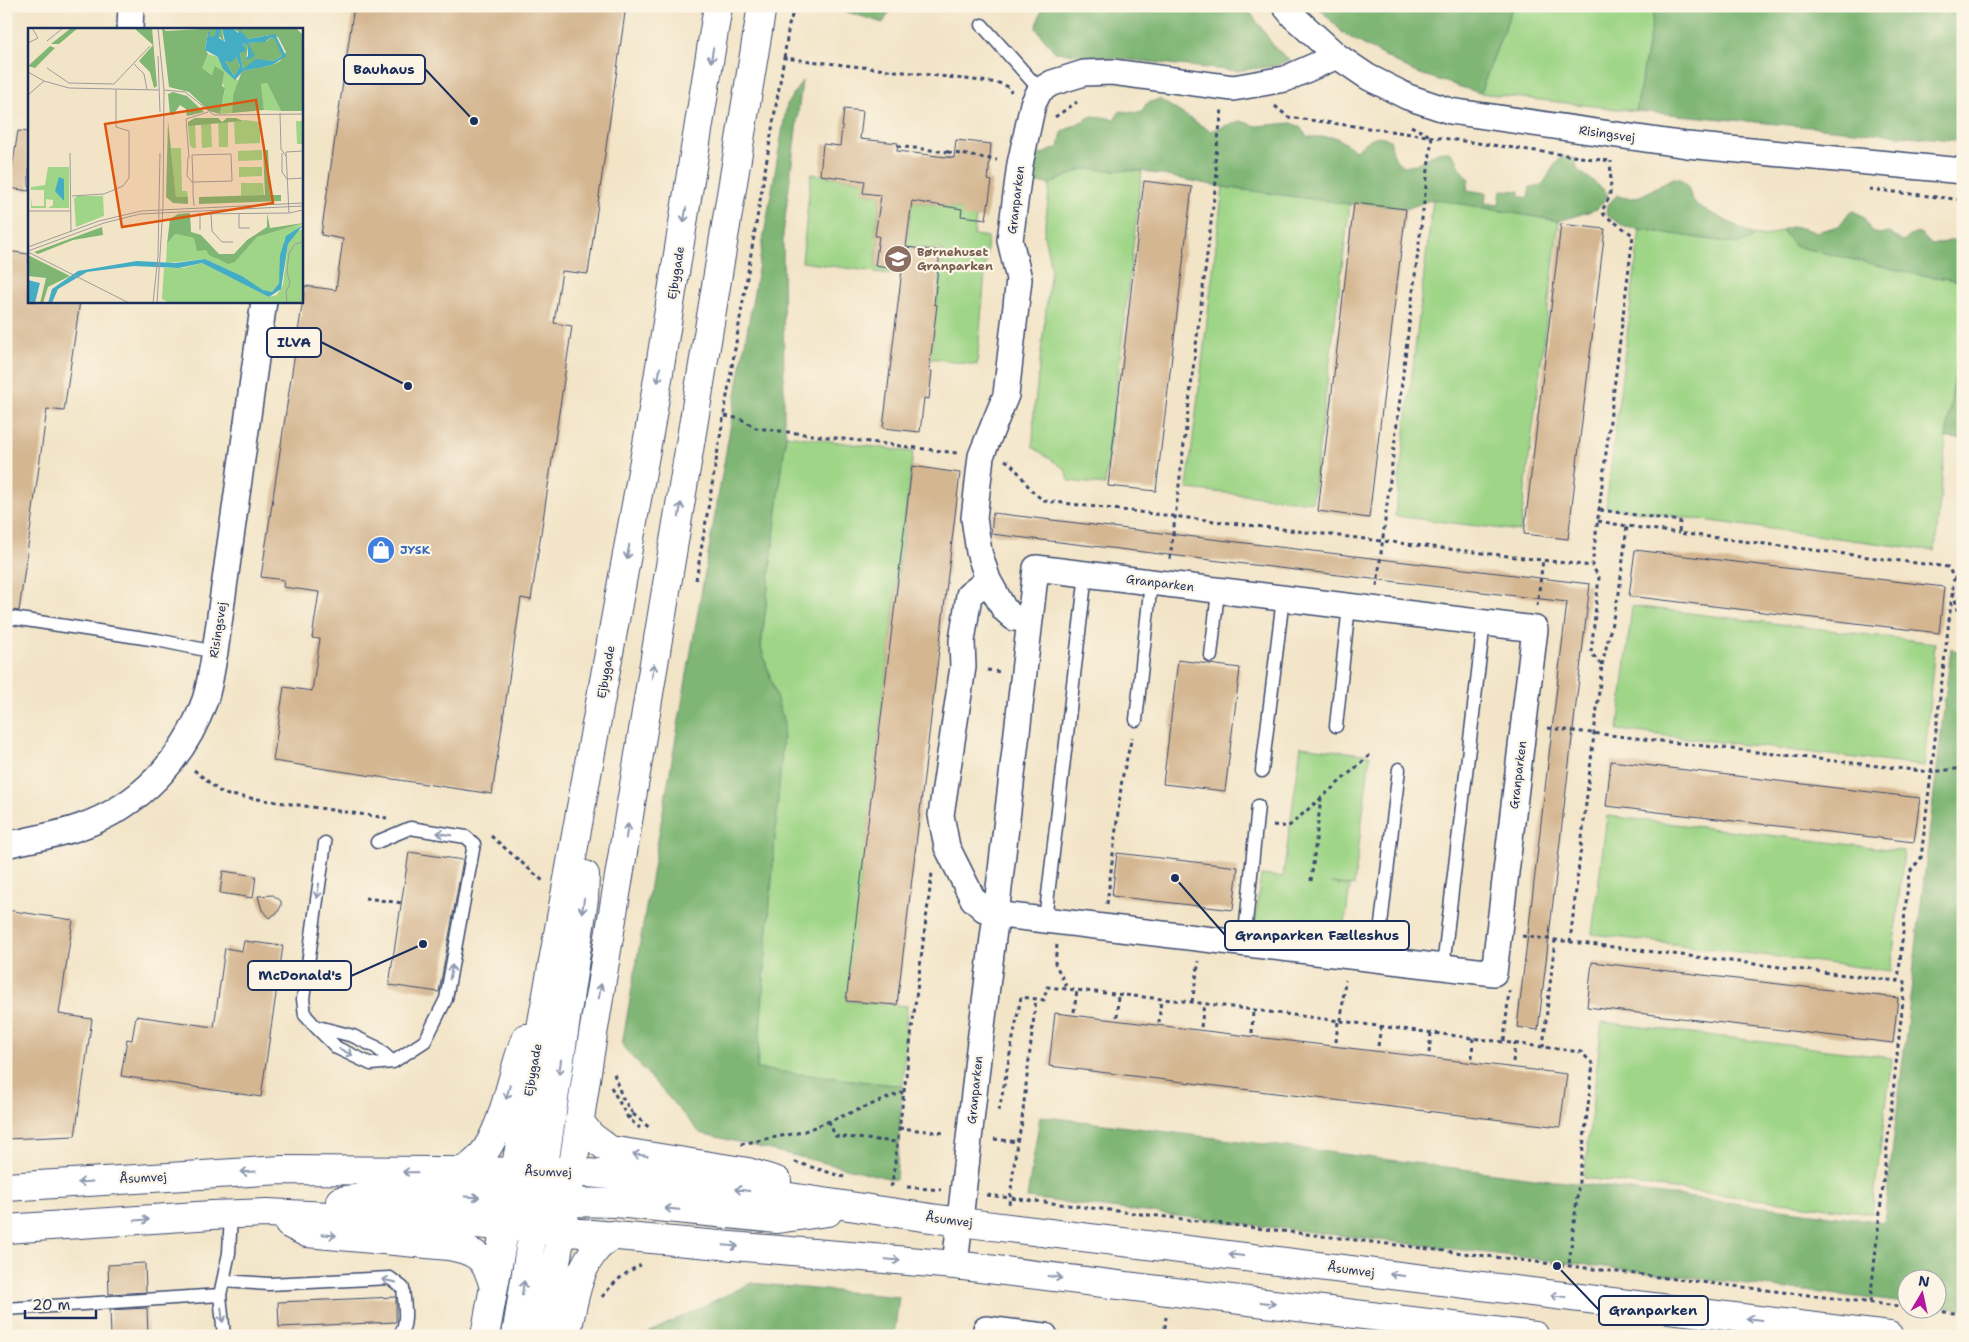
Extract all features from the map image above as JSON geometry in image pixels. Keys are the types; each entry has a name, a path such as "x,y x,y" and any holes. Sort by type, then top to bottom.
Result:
{"street":[{"path":"130,28 132,6"},
{"name":"Ejbygade","path":"515,1171 651,422 718,6"},
{"path":"6,1229 267,1213 375,1217 504,1226 572,1172 762,6"},
{"name":"Risingsvej","path":"1286,6 1294,17 1336,56 1368,77 1408,97 1450,111 1687,145 1963,171"},
{"path":"1040,90 1052,83 1084,73 1112,72 1233,88 1285,79 1336,56"},
{"name":"Granparken","path":"1030,619 1014,618 1004,609 988,580 979,552 974,518 981,456 1006,395 1018,279 1010,240 1020,164 1033,104 1040,90"},
{"name":"Risingsvej","path":"6,845 80,827 105,816 129,802 164,771 190,735 206,699 215,652 264,302"},
{"name":"Granparken","path":"955,1266 1036,568 1535,629 1494,973"},
{"path":"988,580 969,595 962,641 963,667 941,815 947,847 973,899 984,909 996,914 1494,973"},
{"path":"516,1336 584,899 592,753"},
{"path":"459,1172 472,1165 493,1140 517,1057 550,981"},
{"path":"579,1121 591,1136 610,1150 748,1172 859,1208"},
{"name":"Åsumvej","path":"6,1187 282,1170 515,1171 538,1200"},
{"name":"Åsumvej","path":"572,1172 628,1176 960,1222 1006,1226 1889,1336"},
{"path":"267,1213 358,1198 456,1196 616,1204 777,1219 859,1208"},
{"path":"538,1200 562,1231 955,1266 1536,1336"},
{"path":"267,1213 307,1233 449,1246 469,1250 480,1257 489,1269 493,1284"},
{"path":"484,1336 504,1226"},
{"path":"543,1336 562,1231"},
{"path":"566,1336 579,1280 586,1261 601,1243 612,1236"},
{"path":"986,1329 1029,1335"}],"lane":[{"path":"982,25 1040,90"},
{"path":"1045,920 1086,574"},
{"path":"1136,720 1151,582"},
{"path":"1211,656 1218,590"},
{"path":"1262,771 1283,598"},
{"path":"1336,726 1349,606"},
{"path":"6,617 157,640 215,652"},
{"path":"1443,967 1484,622"},
{"path":"1377,959 1399,769"},
{"path":"1244,943 1258,806"},
{"path":"325,843 303,999 305,1015 337,1048 371,1064 393,1062 425,1041 446,999 474,844 466,837 410,828 377,842"},
{"path":"314,1025 332,1032 353,1036 376,1046 393,1062"},
{"path":"224,1336 220,1295 229,1253 231,1214"},
{"path":"223,1282 269,1284 390,1278 403,1288 404,1328 399,1336"},
{"path":"6,1309 220,1295"}],"path":[{"path":"694,588 789,25 795,6"},
{"path":"784,58 999,83 1009,88 1012,96"},
{"path":"1053,119 1081,99"},
{"path":"1170,556 1217,173 1214,162 1223,104"},
{"path":"1272,104 1288,116 1611,161 1609,181 1612,192 1602,210 1604,215 1633,236 1592,566 1599,577 1591,653 1602,665"},
{"path":"1378,580 1432,137"},
{"path":"898,146 1020,164"},
{"path":"948,152 949,157"},
{"path":"1860,188 1963,200"},
{"path":"696,411 742,419 756,428 994,457 1010,464 1034,494 1046,501 1592,566"},
{"path":"1599,510 1680,521 1679,533"},
{"path":"1598,521 1948,567 1954,578 1922,858 1909,872 1898,981"},
{"path":"1570,942 1602,665 1619,593 1627,526"},
{"path":"1538,599 1543,560"},
{"path":"1954,578 1963,579"},
{"path":"1953,589 1963,628"},
{"path":"987,670 1002,673"},
{"path":"1104,926 1122,779 1136,720"},
{"path":"1552,729 1931,772 1963,768"},
{"path":"176,754 223,794 393,819"},
{"path":"1257,823 1288,826 1370,755"},
{"path":"1311,881 1321,798"},
{"path":"486,832 565,899"},
{"path":"859,1208 892,1185 934,855 947,847"},
{"path":"365,898 402,903"},
{"path":"1526,937 1905,982 1870,1303"},
{"path":"1543,1047 1555,940"},
{"path":"1056,947 1054,963 1068,989"},
{"path":"1192,1002 1198,967"},
{"path":"1494,973 1510,986 1504,1041"},
{"path":"1336,1042 1345,984"},
{"path":"997,1120 1020,997 1044,1000 1047,987 1192,1002 1581,1052 1593,1064 1569,1265"},
{"path":"1074,1012 1077,990"},
{"path":"1117,1017 1118,994"},
{"path":"1006,1226 1017,1142 1021,1128 1036,999"},
{"path":"1159,1023 1161,999"},
{"path":"1201,1027 1204,1004"},
{"path":"1252,1033 1253,1010"},
{"path":"1378,1046 1381,1026"},
{"path":"1429,1052 1431,1032"},
{"path":"1472,1058 1473,1037"},
{"path":"1513,1062 1515,1043"},
{"path":"614,1066 615,1080 618,1088 633,1114 628,1118"},
{"path":"610,1086 628,1118 643,1130"},
{"path":"736,1145 802,1132 903,1092"},
{"path":"829,1121 835,1136 897,1142"},
{"path":"993,1139 995,1130"},
{"path":"791,1161 850,1178"},
{"path":"884,1184 1896,1306"},
{"path":"600,1299 622,1276 646,1263"},
{"path":"1946,1312 1963,1314"}],"green space":[{"path":"841,6 893,6 883,23 841,10"},
{"path":"1043,6 1246,6 1275,48 1290,60 1274,66 1236,71 1055,52 1036,28"},
{"path":"1317,6 1513,6 1480,93 1414,72 1344,34"},
{"path":"1513,6 1655,6 1636,111 1480,93"},
{"path":"1655,6 1963,6 1963,141 1636,111"},
{"path":"802,81 783,235 784,420 786,435 761,647 784,723 757,1069 903,1086 896,1180 700,1133 622,1045 787,104"},
{"path":"1159,99 1210,131 1240,121 1257,126 1292,123 1300,127 1307,137 1335,137 1356,150 1372,138 1380,136 1390,140 1396,160 1404,166 1416,164 1442,151 1448,152 1455,157 1465,176 1469,178 1467,190 1486,193 1485,203 1499,205 1501,190 1520,191 1520,196 1528,198 1530,187 1540,186 1563,157 1576,160 1577,169 1603,189 1607,193 1607,197 1597,209 1559,221 1433,199 1406,209 1350,204 1223,187 1142,171 1083,169 1050,184 1033,183 1037,156 1059,147 1062,132 1092,116 1115,119 1120,111 1141,113 1146,104"},
{"path":"1083,169 1142,171 1105,485 1069,481 1065,469 1033,447 1034,411 1051,268 1044,235 1050,184"},
{"path":"811,174 865,181 864,193 881,195 875,236 883,237 878,240 875,266 891,268 892,238 907,240 912,201 962,209 976,218 974,235 988,237 977,365 930,358 943,250 910,247 906,269 890,274 802,262"},
{"path":"1674,178 1683,181 1688,187 1695,203 1754,235 1752,238 1739,244 1625,227 1608,216 1606,212 1607,206 1617,195 1625,198 1639,196"},
{"path":"1223,187 1350,204 1312,502 1187,489"},
{"path":"1433,199 1559,221 1520,531 1395,516"},
{"path":"1853,211 1863,216 1871,232 1879,234 1888,232 1901,241 1917,234 1922,235 1932,245 1963,238 1963,281 1915,274 1794,246 1782,230 1793,226 1816,232 1839,226 1848,214"},
{"path":"1640,229 1739,244 1752,238 1754,235 1765,237 1782,230 1795,246 1915,274 1963,281 1963,315 1946,438 1935,551 1606,507"},
{"path":"1963,315 1963,439 1946,438"},
{"path":"786,435 913,452 847,1001 907,1006 903,1086 757,1070 776,825 774,811 777,807 784,723 761,647"},
{"path":"1632,606 1935,643 1924,766 1618,730"},
{"path":"1951,648 1963,656 1963,1165 1955,1231 1963,1232 1963,1310 1946,1308 1946,1270 1896,1270 1896,1302 1027,1198 1040,1116 1884,1222"},
{"path":"1301,746 1370,755 1354,886 1332,883 1350,886 1343,938 1254,927 1261,875 1283,877"},
{"path":"1607,816 1904,851 1891,971 1592,934"},
{"path":"1602,1022 1892,1058 1872,1213 1584,1178"},
{"path":"751,1283 899,1297 894,1336 642,1336"}],"building":[{"path":"354,6 626,6 588,274 562,271 554,323 572,326 531,600 521,598 492,794 273,761 284,687 312,691 320,639 312,638 319,592 283,587 284,580 261,577 305,286 336,290 343,239 321,235"},
{"path":"844,109 863,111 860,139 898,143 897,151 954,158 956,140 991,144 988,180 992,181 986,219 961,216 962,209 912,201 906,247 940,251 934,304 937,305 929,371 932,371 929,399 924,398 920,432 883,428 902,270 875,266 879,236 875,236 881,195 863,193 865,181 820,175 823,144 840,146"},
{"path":"18,131 28,132 28,191 9,188"},
{"path":"1144,181 1192,187 1156,491 1108,486"},
{"path":"1354,203 1406,209 1369,518 1318,511"},
{"path":"1561,224 1605,229 1568,539 1524,534"},
{"path":"6,251 28,254 28,302 80,302 64,411 47,409 19,611 6,609"},
{"path":"912,466 960,473 897,1005 846,1001"},
{"path":"993,513 1590,584 1538,1030 1517,1027 1567,602 991,534"},
{"path":"1635,550 1944,587 1939,633 1629,596"},
{"path":"1178,660 1240,668 1225,791 1163,784"},
{"path":"1611,761 1920,798 1914,842 1606,806"},
{"path":"409,852 463,860 439,992 389,985"},
{"path":"1117,853 1238,867 1233,910 1112,896"},
{"path":"223,871 256,876 253,898 220,893"},
{"path":"273,895 281,901 281,906 278,912 269,918 262,910 258,896"},
{"path":"6,910 73,920 59,1014 92,1019 75,1136 6,1139"},
{"path":"244,941 283,946 261,1097 121,1076 127,1039 132,1040 136,1016 214,1027 225,948 242,951"},
{"path":"1592,962 1898,998 1893,1043 1587,1007"},
{"path":"1055,1013 1567,1074 1560,1127 1049,1066"},
{"path":"145,1263 146,1292 109,1294 108,1265"},
{"path":"396,1297 396,1322 279,1327 278,1302"},
{"path":"147,1308 148,1336 111,1336 110,1310"}],"place":[{"name":"Bauhaus","path":"474,121"},
{"name":"Børnehuset Granparken","path":"898,259"},
{"name":"ILVA","path":"408,386"},
{"name":"JYSK","path":"381,550"},
{"name":"Granparken Fælleshus","path":"1175,878"},
{"name":"McDonald's","path":"423,944"},
{"name":"Granparken","path":"1557,1266"}]}
